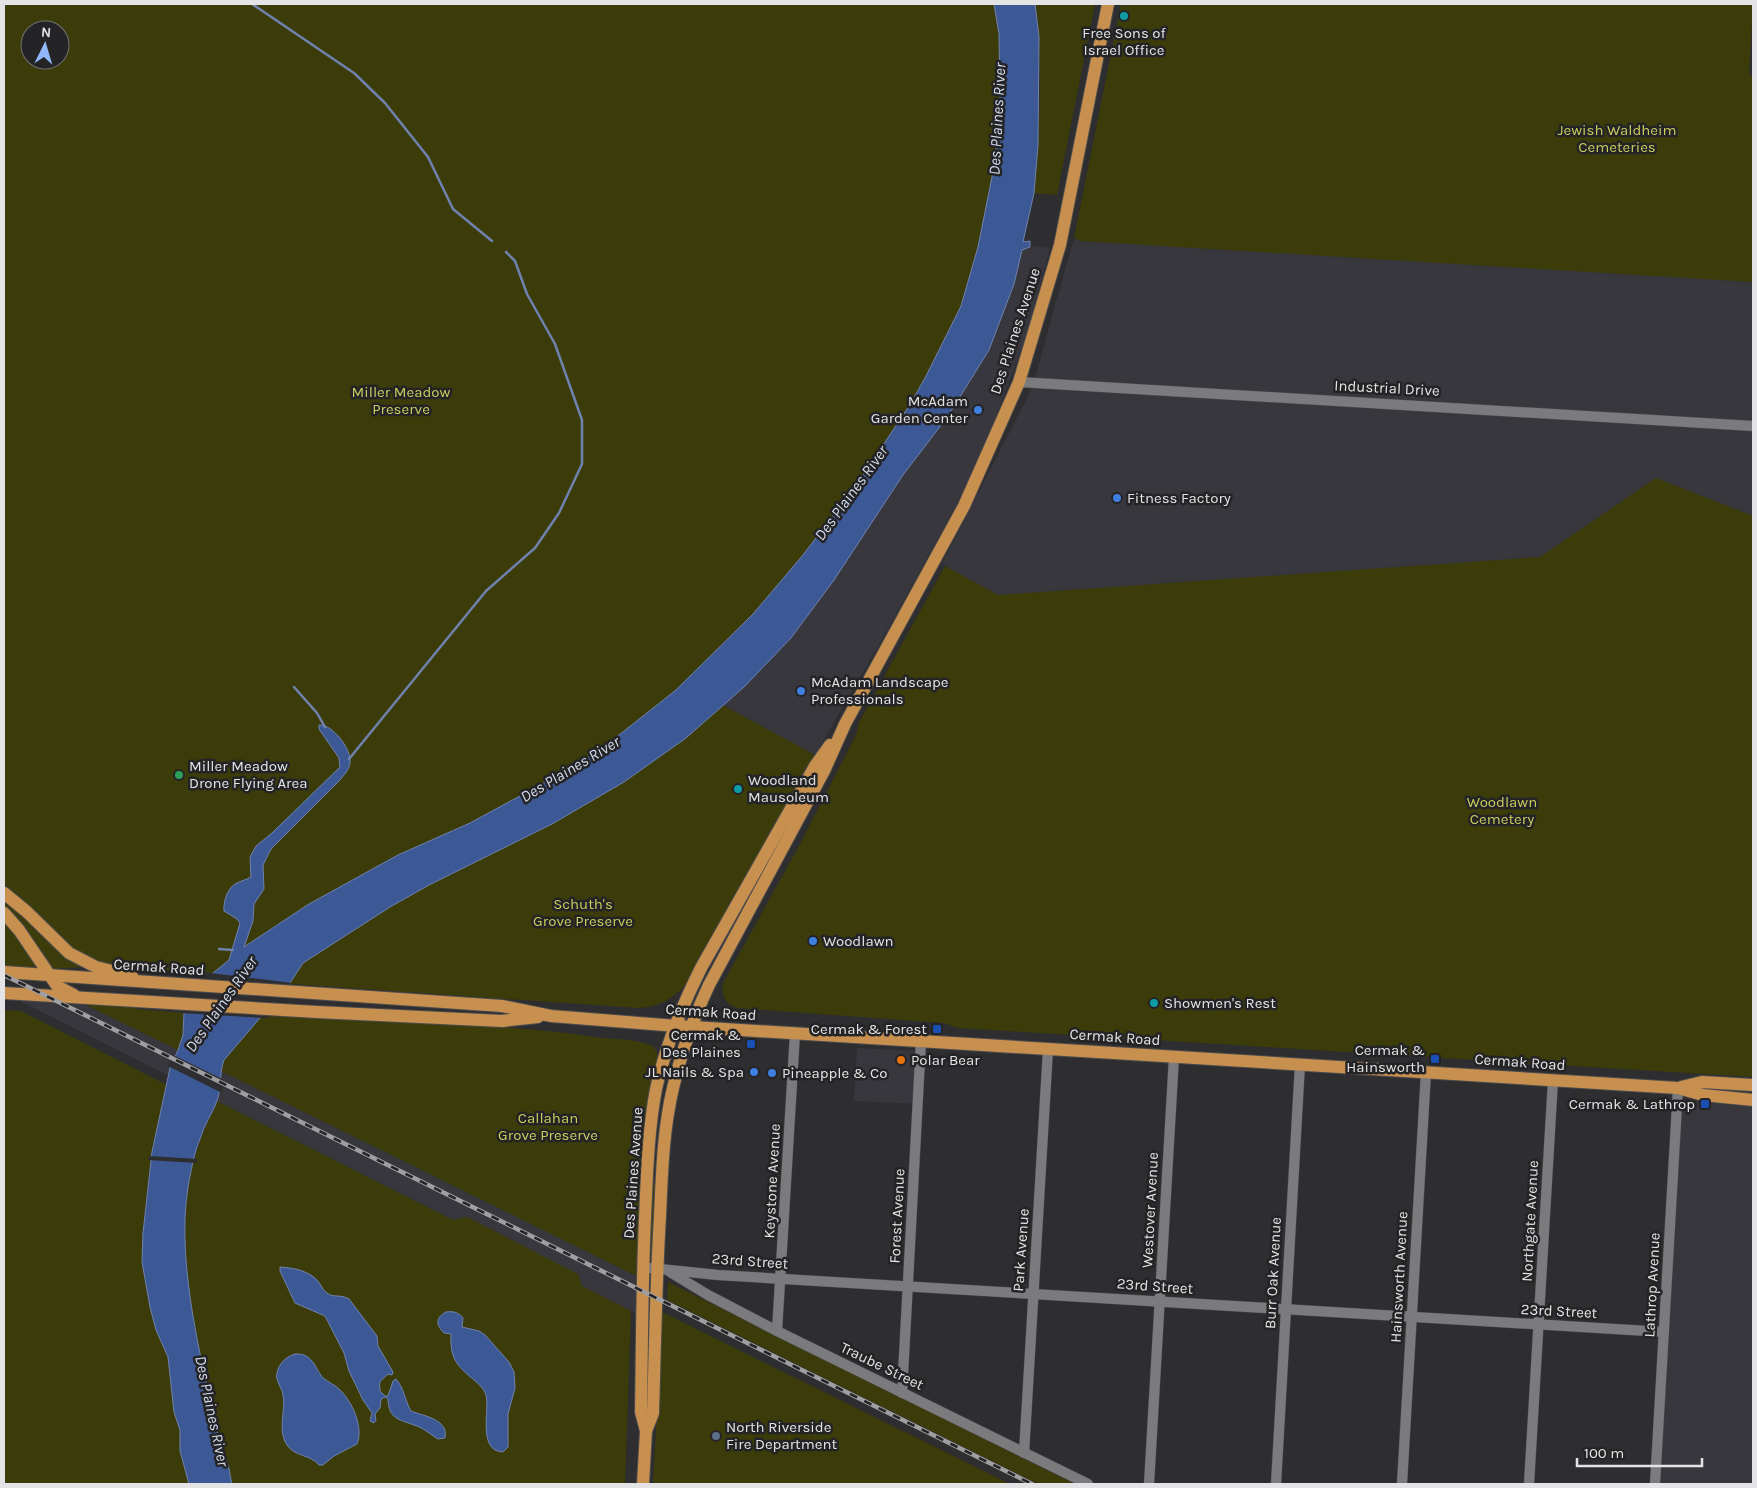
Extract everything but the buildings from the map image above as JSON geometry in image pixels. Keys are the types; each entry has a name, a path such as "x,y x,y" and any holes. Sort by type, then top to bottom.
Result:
{"main road":[{"name":"Des Plaines Avenue","path":"646,1431 653,1413 662,1269 665,1134 679,1063 709,984 824,771 845,724 964,506 1019,382 1060,245 1108,4"},
{"name":"Des Plaines Avenue","path":"643,1484 646,1431 641,1412 643,1268 650,1132 664,1059 687,998 701,968 815,766 845,724"},
{"path":"4,893 35,919 58,944 82,960 96,966 159,983"},
{"path":"4,913 19,930 57,986 66,992 83,998"},
{"name":"Cermak Road","path":"4,972 502,1006 551,1016 677,1026 1678,1088 1704,1095 1753,1100"},
{"name":"Cermak Road","path":"4,992 274,1010 502,1021 551,1016"},
{"name":"Cermak Road","path":"1678,1088 1702,1082 1753,1085"}],"street":[{"name":"Industrial Drive","path":"1019,382 1753,426"},
{"name":"Keystone Avenue","path":"778,1331 796,1034"},
{"name":"Forest Avenue","path":"902,1393 921,1041"},
{"name":"Park Avenue","path":"1024,1454 1048,1049"},
{"name":"Westover Avenue","path":"1149,1484 1174,1057"},
{"name":"Burr Oak Avenue","path":"1276,1484 1300,1064"},
{"name":"Hainsworth Avenue","path":"1402,1484 1426,1072"},
{"name":"Northgate Avenue","path":"1529,1484 1553,1080"},
{"name":"Lathrop Avenue","path":"1655,1484 1678,1088"},
{"name":"23rd Street","path":"643,1268 1412,1318 1664,1332"},
{"name":"Traube Street","path":"662,1269 778,1331 1088,1484"}],"shaded area":[{"path":"1074,238 1081,241 1753,282 1753,516 1656,478 1540,557 998,595 942,564 1032,388"},
{"path":"1034,246 1050,248 1026,337 987,440 965,489 875,652 815,755 723,705 744,687 791,638 834,580 903,475 948,416 989,350 1014,284 1022,249"},
{"path":"18,1000 84,1004 178,1050 170,1068 169,1076"},
{"path":"857,1048 922,1051 919,1104 854,1101"},
{"path":"221,1071 636,1276 637,1314 582,1286 467,1217 454,1220 217,1101 221,1086"},
{"path":"1681,1100 1753,1107 1753,1484 1657,1484"}],"green space":[{"name":"Miller Meadow Preserve","path":"4,4 994,4 999,34 1000,99 995,162 978,247 961,306 909,406 860,480 803,555 753,614 676,690 600,750 470,823 398,855 309,904 267,931 213,973 128,970 85,958 4,890"},
{"path":"1035,4 1095,4 1057,195 1034,193 1040,98 1038,27"},
{"name":"Jewish Waldheim Cemeteries","path":"1121,4 1753,4 1749,75 1753,76 1753,282 1081,241 1074,238"},
{"name":"Woodlawn Cemetery","path":"1656,478 1753,516 1753,1077 958,1028 944,1023 737,1008 729,1004 725,998 723,983 800,844 857,733 858,724 945,566 998,595 1540,557"},
{"name":"Schuth's Grove Preserve","path":"723,705 815,755 686,985 670,998 659,1004 638,1008 290,983 303,963 390,907 429,885 552,824 624,782 686,738"},
{"path":"4,897 83,967 52,969 4,908"},
{"path":"4,918 36,968 9,967 4,964"},
{"path":"84,1004 135,1007 135,1009 184,1013 183,1035 178,1050"},
{"path":"4,1010 21,1011 167,1085 152,1152 143,1233 142,1262 156,1330 168,1357 174,1412 180,1430 180,1451 189,1484 4,1484"},
{"name":"Callahan Grove Preserve","path":"270,1016 514,1028 633,1041 654,1047 658,1061 643,1146 636,1276 221,1071 224,1060 260,1018 269,1018"},
{"path":"217,1101 453,1220 467,1217 578,1274 582,1286 631,1311 625,1484 232,1484 228,1465 222,1454 200,1356 185,1252 185,1219 190,1175 200,1143"},
{"path":"651,1183 656,1184 651,1261 648,1251"},
{"path":"668,1282 1075,1484 1038,1484 667,1300"},
{"path":"660,1311 1010,1484 653,1484"}],"water":[{"name":"Des Plaines River","path":"994,4 1035,4 1039,37 1038,145 1034,193 1023,242 1030,241 1030,247 1022,250 1014,284 989,350 948,416 903,475 834,580 791,638 744,687 686,738 624,782 552,824 429,885 390,907 303,963 290,983 224,1060 220,1091 196,1150 188,1187 185,1218 185,1252 200,1355 222,1454 228,1465 232,1484 189,1484 180,1451 180,1430 174,1412 168,1357 156,1330 142,1262 143,1233 152,1152 170,1068 183,1035 184,1013 213,973 229,960 240,923 224,911 224,904 228,893 232,886 251,877 250,857 256,846 340,767 339,758 319,729 319,725 330,729 345,745 350,758 349,766 340,780 271,849 263,865 264,889 254,904 253,921 244,947 309,904 398,855 470,823 600,750 676,690 753,614 803,555 860,480 909,406 961,306 978,247 995,162 1000,99 999,34"},
{"path":"280,1267 304,1272 317,1280 329,1294 349,1299 377,1336 378,1346 393,1372 392,1375 388,1374 381,1381 380,1391 385,1396 388,1396 393,1381 396,1379 401,1386 411,1411 439,1422 443,1426 445,1438 438,1439 420,1427 395,1417 390,1411 388,1399 385,1397 381,1399 380,1408 375,1414 376,1420 374,1423 370,1421 372,1413 363,1400 349,1371 344,1353 325,1316 295,1303 280,1271"},
{"path":"446,1312 460,1314 463,1318 462,1327 479,1331 485,1335 509,1362 514,1372 515,1388 508,1414 508,1447 503,1452 495,1450 490,1445 487,1437 487,1401 483,1389 455,1360 451,1334 444,1333 439,1327 438,1319"},
{"path":"295,1354 301,1354 309,1358 323,1378 344,1394 358,1422 359,1437 357,1444 334,1456 323,1465 319,1465 315,1461 294,1452 284,1439 282,1427 284,1401 277,1373 283,1361"}],"pier":[{"path":"210,973 292,983 264,1018 181,1013"},
{"path":"173,1055 224,1080 222,1093 168,1066"},
{"path":"149,1156 197,1159 196,1163 148,1160"}],"waterway":[{"path":"252,4 354,73 385,103 428,157 453,209 492,241"},
{"path":"349,759 486,591 535,548 559,513 582,464 582,420 555,344 527,294 515,261 506,252"},
{"path":"294,687 317,713 325,727"},
{"path":"219,949 233,950"}],"railway":[{"path":"4,975 1032,1484"}],"place":[{"name":"Free Sons of Israel Office","path":"1124,16"},
{"name":"McAdam Garden Center","path":"978,410"},
{"name":"Fitness Factory","path":"1117,498"},
{"name":"McAdam Landscape Professionals","path":"801,691"},
{"name":"Miller Meadow Drone Flying Area","path":"179,775"},
{"name":"Woodland Mausoleum","path":"738,789"},
{"name":"Woodlawn","path":"813,941"},
{"name":"Showmen's Rest","path":"1154,1003"},
{"name":"Cermak & Forest","path":"937,1029"},
{"name":"Cermak & Des Plaines","path":"751,1044"},
{"name":"Cermak & Hainsworth","path":"1435,1059"},
{"name":"Polar Bear","path":"901,1060"},
{"name":"JL Nails & Spa","path":"754,1072"},
{"name":"Pineapple & Co","path":"772,1073"},
{"name":"Cermak & Lathrop","path":"1705,1104"},
{"name":"North Riverside Fire Department","path":"716,1436"}]}
